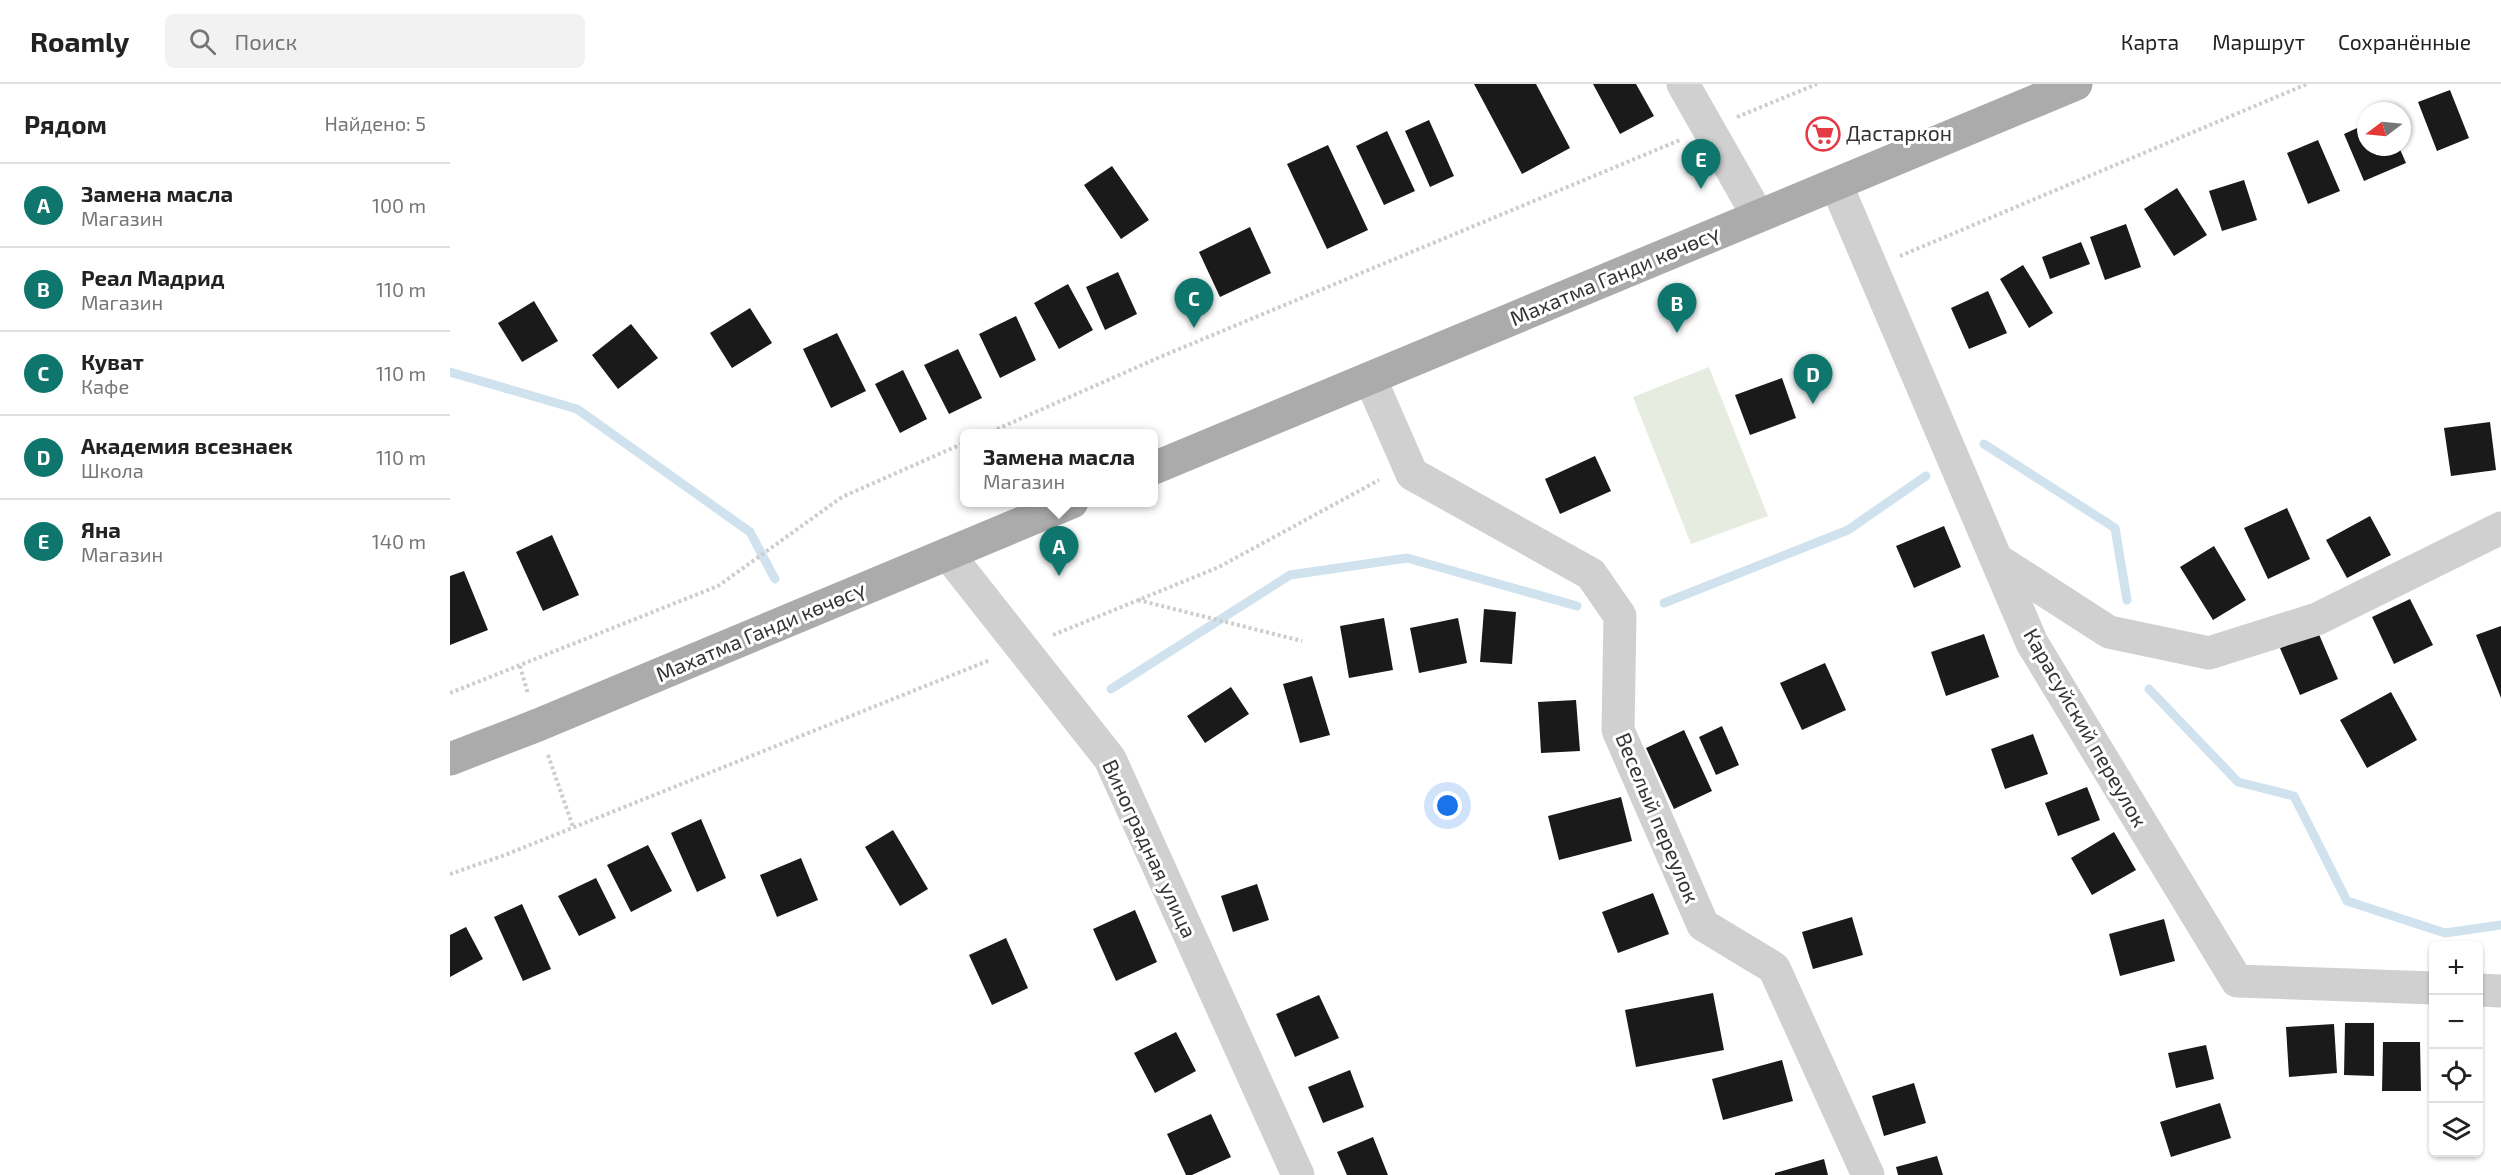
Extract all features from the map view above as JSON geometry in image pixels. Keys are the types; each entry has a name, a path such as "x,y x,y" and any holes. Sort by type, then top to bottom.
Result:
{"main road":[{"name":"Махатма Ганди көчөсү","path":"1158,466 2076,84"},
{"name":"Махатма Ганди көчөсү","path":"450,759 538,725 1060,507"}],"street":[{"path":"1683,84 1758,216"},
{"name":"Карасуйский переулок","path":"1836,184 2032,643 2237,981 2429,988"},
{"name":"Веселый переулок","path":"1370,378 1412,474 1592,574 1620,616 1618,730 1702,925 1774,968 1868,1175"},
{"path":"1996,559 2109,632 2209,653 2317,619 2501,528"},
{"name":"Виноградная улица","path":"948,554 1110,759 1298,1175"},
{"path":"2483,990 2501,991"}],"path":[{"path":"997,429 1160,357 1816,84"},
{"path":"1871,268 2307,84"},
{"path":"450,693 718,586 842,497 960,445"},
{"path":"450,874 506,855 1219,567 1408,464"},
{"path":"1138,600 1302,641"}],"shaded area":[{"path":"1709,367 1768,516 1691,544 1633,397"}],"building":[{"path":"1474,84 1536,84 1570,148 1522,174"},
{"path":"1593,84 1636,84 1654,116 1620,134"},
{"path":"2450,90 2469,138 2437,151 2418,102"},
{"path":"1429,120 1454,176 1430,187 1405,131"},
{"path":"2357,128 2357,156 2403,156 2406,163 2364,181 2344,134"},
{"path":"1387,131 1415,191 1384,205 1356,146"},
{"path":"2318,140 2340,191 2308,204 2287,153"},
{"path":"1328,145 1368,230 1327,249 1287,164"},
{"path":"1112,166 1149,220 1121,239 1084,185"},
{"path":"2244,180 2257,220 2222,231 2209,191"},
{"path":"2177,188 2207,235 2174,256 2144,209"},
{"path":"2126,224 2141,267 2105,280 2090,237"},
{"path":"1250,227 1271,273 1220,297 1199,252"},
{"path":"2081,242 2090,264 2050,279 2042,257"},
{"path":"2023,265 2053,313 2029,328 2000,279"},
{"path":"1118,272 1137,314 1105,330 1086,287"},
{"path":"1068,284 1093,330 1059,349 1034,303"},
{"path":"1988,291 2007,333 1969,349 1951,308"},
{"path":"534,301 558,341 522,362 498,323"},
{"path":"750,308 772,343 732,368 710,333"},
{"path":"1016,316 1036,360 1000,378 979,334"},
{"path":"631,324 658,358 618,389 592,355"},
{"path":"837,333 866,391 831,408 803,349"},
{"path":"958,349 982,398 949,414 924,365"},
{"path":"903,370 927,419 900,433 875,384"},
{"path":"1782,378 1796,418 1750,435 1735,395"},
{"path":"2490,422 2496,470 2451,476 2444,428"},
{"path":"1595,456 1611,491 1560,514 1545,479"},
{"path":"2287,508 2310,559 2268,579 2244,528"},
{"path":"2370,516 2391,555 2347,578 2326,540"},
{"path":"1944,526 1961,567 1914,588 1896,546"},
{"path":"552,535 579,595 543,611 516,552"},
{"path":"2214,546 2246,600 2213,620 2180,567"},
{"path":"464,571 488,630 450,645 450,576"},
{"path":"2410,599 2433,645 2394,664 2372,617"},
{"path":"1484,609 1516,612 1512,664 1480,662"},
{"path":"1384,618 1393,670 1349,678 1340,626"},
{"path":"1458,618 1467,663 1419,673 1410,628"},
{"path":"2501,626 2501,698 2476,635"},
{"path":"2318,632 2338,679 2300,695 2280,648"},
{"path":"1984,634 1999,677 1946,696 1931,652"},
{"path":"1825,663 1846,710 1802,730 1780,683"},
{"path":"1312,676 1330,735 1300,743 1283,684"},
{"path":"1231,687 1249,714 1205,743 1187,716"},
{"path":"2391,692 2417,740 2367,768 2340,720"},
{"path":"1576,700 1580,751 1541,753 1538,702"},
{"path":"1722,726 1739,765 1716,775 1699,737"},
{"path":"1684,730 1712,791 1674,809 1646,748"},
{"path":"2033,734 2048,774 2005,789 1991,749"},
{"path":"2087,787 2100,820 2058,836 2045,803"},
{"path":"1621,797 1632,841 1559,860 1548,816"},
{"path":"701,819 726,878 697,892 671,833"},
{"path":"893,830 928,889 900,906 865,847"},
{"path":"2114,832 2136,870 2092,895 2071,858"},
{"path":"648,845 672,891 631,912 607,865"},
{"path":"801,858 818,900 777,917 760,875"},
{"path":"596,878 616,918 579,936 558,896"},
{"path":"1257,884 1269,920 1233,932 1221,896"},
{"path":"1653,893 1669,934 1618,953 1602,912"},
{"path":"522,904 551,969 523,981 494,917"},
{"path":"1135,910 1157,962 1116,981 1093,929"},
{"path":"1852,917 1863,955 1813,969 1802,932"},
{"path":"2164,919 2175,961 2120,976 2109,934"},
{"path":"466,927 483,959 450,977 450,935"},
{"path":"1006,938 1028,988 992,1005 969,955"},
{"path":"1713,993 1724,1050 1636,1067 1625,1010"},
{"path":"1319,995 1339,1038 1295,1057 1276,1014"},
{"path":"2345,1023 2374,1023 2374,1076 2344,1075"},
{"path":"2334,1024 2337,1073 2289,1077 2286,1027"},
{"path":"1176,1032 1196,1071 1155,1093 1134,1053"},
{"path":"2383,1042 2420,1042 2421,1091 2382,1091"},
{"path":"2206,1045 2214,1079 2176,1088 2168,1053"},
{"path":"1782,1060 1793,1101 1723,1120 1712,1079"},
{"path":"1350,1070 1364,1107 1323,1123 1308,1087"},
{"path":"1914,1083 1926,1123 1884,1136 1872,1096"},
{"path":"2220,1103 2231,1138 2171,1157 2160,1122"},
{"path":"1211,1114 1231,1157 1192,1175 1186,1175 1167,1134"},
{"path":"1373,1137 1388,1175 1347,1175 1337,1152"},
{"path":"1937,1156 1943,1175 1898,1175 1896,1167"},
{"path":"1824,1159 1828,1175 1775,1175 1775,1173"}],"waterway":[{"path":"450,372 577,409 750,532 775,579"},
{"path":"1984,444 2115,528 2127,600"},
{"path":"1664,603 1848,530 1926,476"},
{"path":"1111,689 1290,575 1407,558 1577,606"},
{"path":"2149,689 2238,782 2294,796 2347,901 2445,933 2501,925"}],"place":[{"name":"Дастаркон","path":"1823,134"},
{"name":"Яна","path":"1701,189"},
{"name":"Куват","path":"1194,328"},
{"name":"Реал Мадрид","path":"1677,333"},
{"name":"Академия всезнаек","path":"1813,404"},
{"name":"Замена масла","path":"1059,576"}]}
